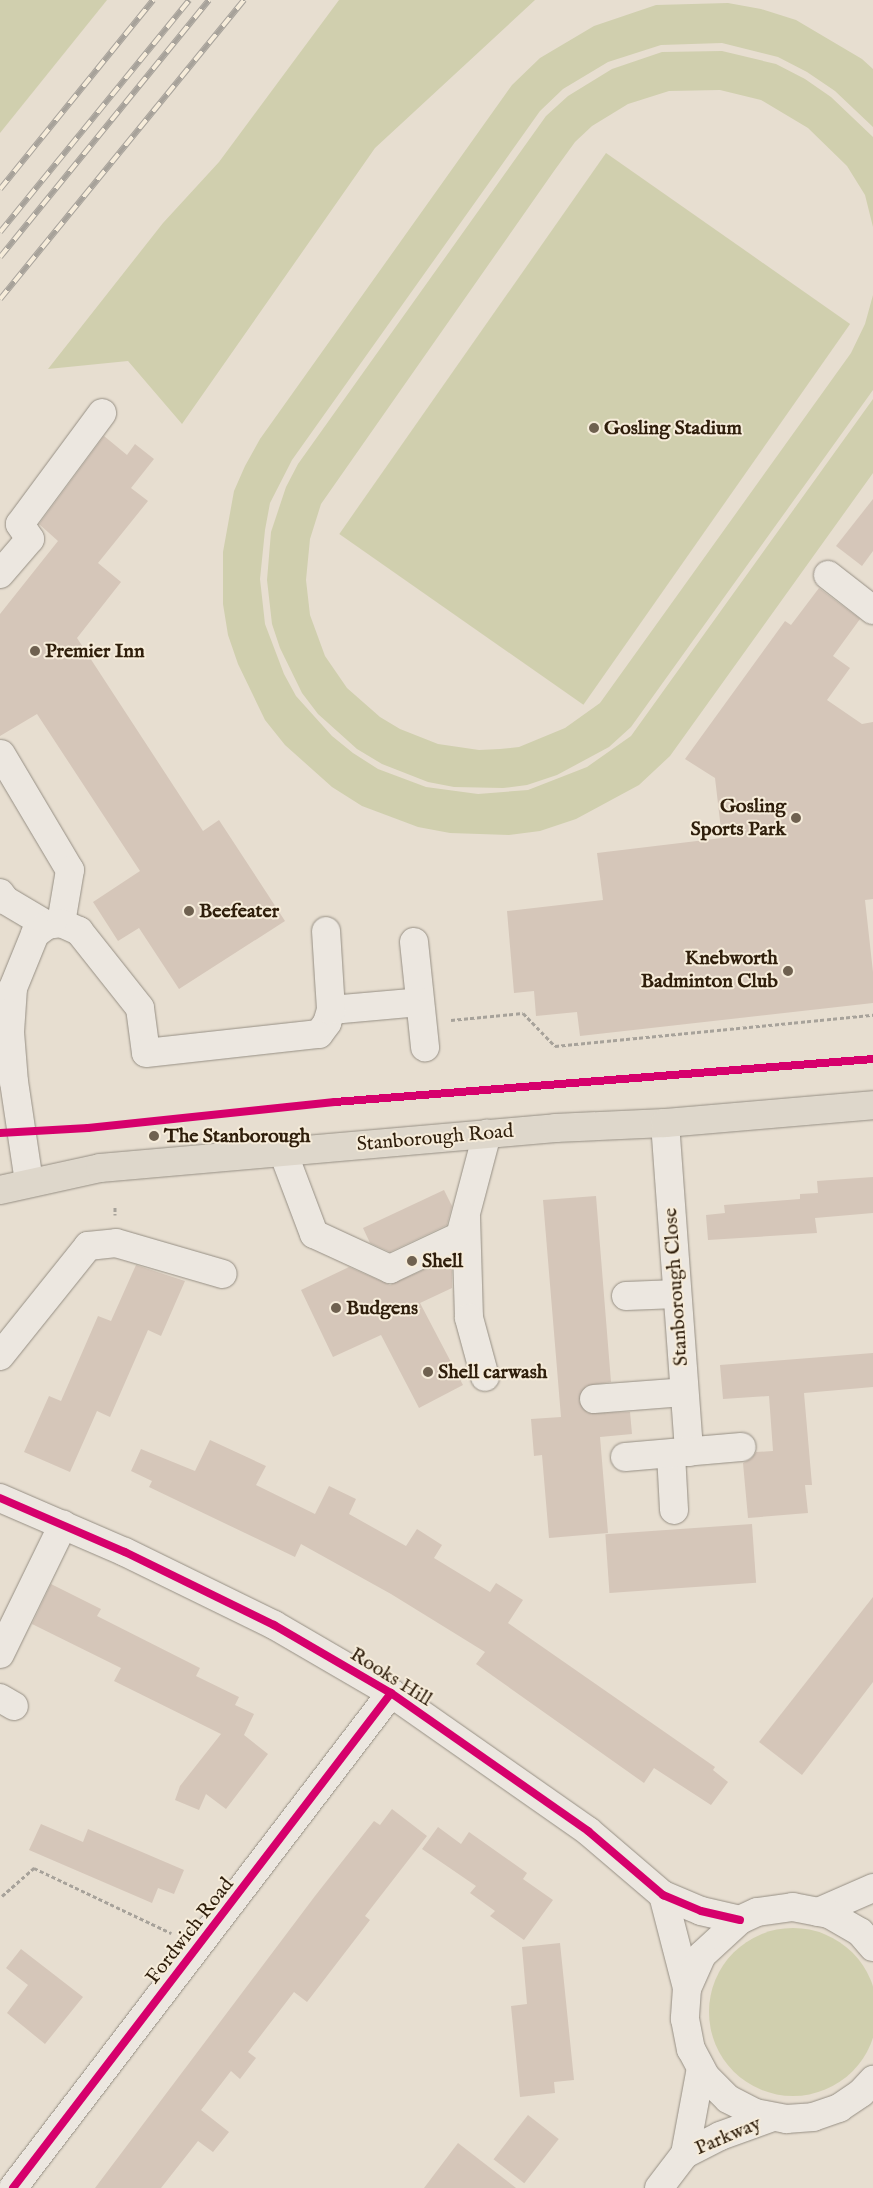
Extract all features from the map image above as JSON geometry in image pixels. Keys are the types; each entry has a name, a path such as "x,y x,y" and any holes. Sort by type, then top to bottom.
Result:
{"main road":[{"name":"Stanborough Road","path":"0,1190 100,1168 487,1134 665,1123 873,1105"}],"street":[{"path":"0,574 30,539 20,524 102,413"},
{"path":"828,575 873,610"},
{"path":"1,754 70,870 54,924 35,934 7,986 10,1032 7,1081 30,1182"},
{"path":"0,893 5,900 54,924 79,931 140,1008 146,1053 319,1034 327,1023 332,1010 326,931"},
{"path":"332,1010 423,1024 414,942"},
{"name":"Stanborough Close","path":"665,1123 684,1392 674,1510"},
{"path":"284,1152 314,1234 390,1269 460,1236 487,1134"},
{"path":"466,1215 469,1318 485,1377"},
{"path":"0,1356 88,1246 116,1243 223,1274"},
{"path":"626,1296 677,1294"},
{"path":"594,1399 684,1392"},
{"path":"625,1458 742,1447"},
{"name":"Rooks Hill","path":"0,1498 63,1525 274,1625 391,1693 588,1831 663,1895 701,1911 740,1920"},
{"path":"0,1654 63,1525"},
{"name":"Fordwich Road","path":"13,2188 391,1693"},
{"path":"818,1912 873,1888"},
{"path":"663,1895 687,1988 685,2019 691,2049 701,2068 728,2099 770,2118 814,2117 839,2108 861,2094 873,2080"},
{"path":"687,1988 702,1955 740,1920 757,1912 793,1907 829,1914 860,1932 873,1947"},
{"name":"Parkway","path":"685,2154 701,2068"},
{"path":"839,2108 873,2110"},
{"name":"Parkway","path":"659,2188 685,2154 720,2136 770,2118"}],"path":[{"path":"423,1024 523,1013 555,1046 873,1015"},
{"path":"2,1896 34,1868 199,1946"}],"green space":[{"path":"0,0 107,0 0,133"},
{"path":"339,0 535,0 375,148 182,424 128,361 48,369 163,223 219,162"},
{"path":"728,3 761,9 796,20 862,59 873,69 873,127 835,91 807,72 778,57 722,43 661,45 608,62 563,89 540,111 292,460 270,503 265,530 260,579 265,624 284,674 296,696 332,736 353,753 378,769 426,787 478,794 528,790 587,767 631,736 873,399 873,473 670,756 639,785 576,819 540,831 509,835 450,833 418,827 362,806 332,787 285,745 265,720 238,664 228,635 223,604 223,552 234,491 245,466 260,439 512,85 540,58 594,26 656,5"},
{"path":"722,51 776,64 805,79 831,97 873,137 873,227 865,195 847,166 808,128 761,100 720,90 669,91 628,104 592,126 575,142 554,171 321,504 310,539 306,580 310,615 325,656 347,688 380,717 400,729 438,744 479,750 519,747 565,728 600,703 851,353 865,324 873,295 873,390 631,727 609,747 557,775 527,785 503,788 454,787 428,782 382,764 357,749 318,714 302,693 280,648 272,624 267,580 271,532 286,487 298,464 546,116 568,96 612,69 662,52"},
{"name":"Gosling Stadium","path":"606,153 850,324 583,705 339,534"},
{"path":"801,1928 825,1934 853,1952 863,1965 874,1987 877,2012 874,2037 863,2059 853,2072 840,2082 818,2093 785,2096 768,2093 753,2086 739,2077 728,2066 712,2037 709,2004 712,1987 719,1972 728,1958 739,1947 768,1931"}],"building":[{"name":"Premier Inn","path":"104,436 127,455 135,444 154,459 131,488 148,501 98,563 121,582 77,638 203,831 219,820 285,921 179,989 139,928 118,941 93,902 140,871 37,714 0,736 0,614 58,541 39,524"},
{"path":"873,499 873,551 862,566 836,546"},
{"name":"Gosling Sports Park","path":"819,588 860,619 833,656 850,668 827,700 862,724 873,722 873,899 865,900 873,972 873,1003 580,1036 577,1012 536,1016 534,991 514,993 507,911 603,900 597,853 722,838 715,778 685,759 785,621 791,625"},
{"path":"873,1177 873,1213 815,1218 817,1233 708,1240 706,1215 725,1213 724,1205 800,1199 800,1194 818,1193 817,1181"},
{"path":"444,1190 452,1206 447,1225 390,1252 370,1243 363,1228"},
{"path":"596,1196 611,1382 586,1386 579,1401 588,1413 630,1412 632,1434 600,1437 608,1533 549,1538 542,1455 534,1456 531,1419 561,1417 543,1200"},
{"path":"452,1257 452,1288 420,1303 463,1385 419,1408 381,1335 333,1357 301,1290 349,1267 390,1285"},
{"path":"136,1265 185,1281 161,1336 148,1330 110,1417 97,1411 70,1472 24,1452 49,1396 61,1401 98,1316 111,1321"},
{"path":"873,1353 873,1387 804,1393 812,1485 805,1485 808,1513 748,1518 743,1463 751,1459 756,1452 773,1451 769,1396 723,1399 720,1365"},
{"path":"210,1440 266,1466 256,1485 315,1514 329,1486 356,1499 349,1514 406,1546 417,1529 442,1545 434,1558 490,1592 496,1583 523,1600 508,1623 715,1767 713,1770 728,1782 711,1805 654,1768 644,1783 476,1664 485,1652 391,1594 301,1544 295,1557 149,1487 152,1481 131,1471 141,1449 195,1471"},
{"path":"752,1524 756,1583 609,1593 605,1534"},
{"path":"51,1584 101,1609 97,1616 200,1668 196,1676 239,1697 235,1705 254,1714 244,1735 268,1754 226,1809 206,1794 199,1810 175,1800 180,1786 221,1734 114,1681 121,1668 32,1624"},
{"path":"873,1597 873,1682 802,1775 759,1742"},
{"path":"392,1809 427,1836 365,1916 370,1920 307,2002 294,1992 248,2052 256,2058 240,2079 231,2071 201,2110 229,2132 213,2152 198,2141 161,2188 95,2188 315,1896 374,1821 380,1825"},
{"path":"41,1824 83,1842 88,1829 184,1870 174,1894 158,1888 152,1903 29,1850"},
{"path":"438,1827 461,1844 469,1832 527,1873 523,1879 553,1900 524,1940 490,1916 495,1911 470,1893 476,1886 422,1849"},
{"path":"560,1943 574,2080 554,2082 555,2093 520,2097 511,2006 527,2004 522,1947"},
{"path":"21,1949 83,1997 45,2044 7,2013 28,1985 6,1968"},
{"path":"528,2115 559,2139 524,2183 494,2159"},
{"path":"458,2143 516,2188 424,2188"}],"railway":[{"path":"0,189 153,0"},
{"path":"0,232 189,0"},
{"path":"0,257 209,0"},
{"path":"0,299 244,0"}],"cycle path":[{"path":"0,1133 88,1128 335,1102 873,1059"},
{"path":"0,1498 125,1552 274,1625 391,1693 588,1831 663,1895 701,1911 740,1920"},
{"path":"13,2188 391,1693"}],"place":[{"name":"Gosling Stadium","path":"594,428"},
{"name":"Premier Inn","path":"35,651"},
{"name":"Gosling Sports Park","path":"796,818"},
{"name":"Beefeater","path":"189,911"},
{"name":"Knebworth Badminton Club","path":"788,971"},
{"name":"The Stanborough","path":"154,1136"},
{"name":"Shell","path":"412,1261"},
{"name":"Budgens","path":"336,1308"},
{"name":"Shell carwash","path":"428,1372"}]}
